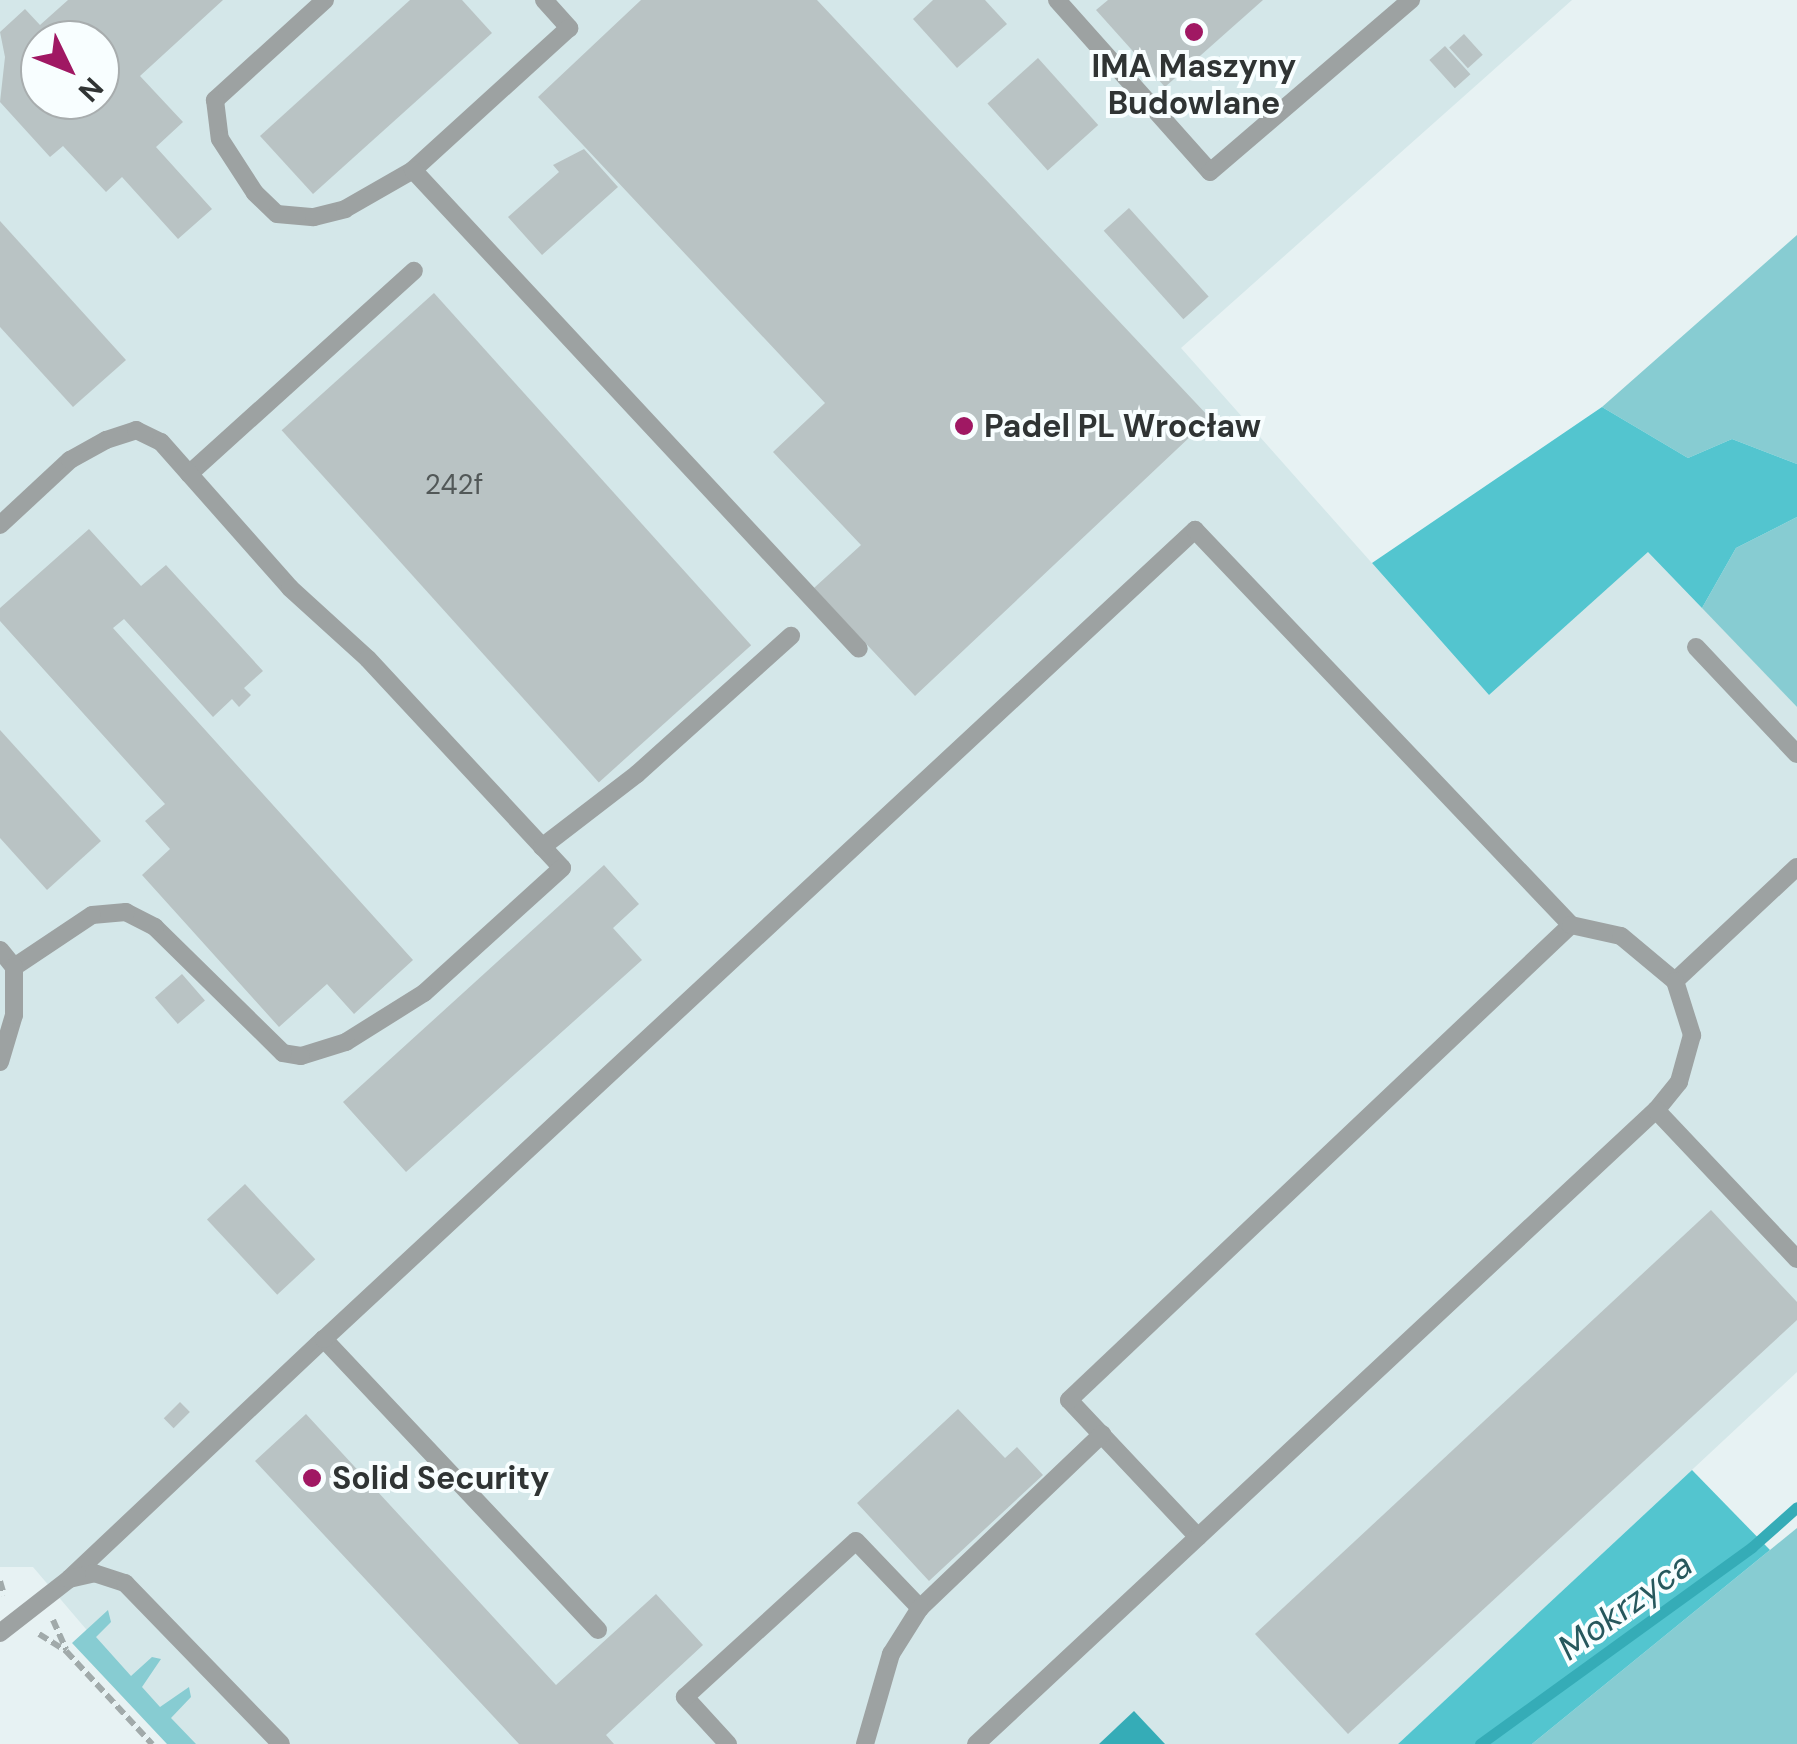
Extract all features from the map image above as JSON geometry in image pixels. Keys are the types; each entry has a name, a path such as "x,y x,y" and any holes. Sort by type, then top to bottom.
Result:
{"lane":[{"path":"325,0 215,100 220,139 255,193 277,214 314,216 345,209 413,170 569,28 544,0"},
{"path":"1057,0 1210,172 1411,0"},
{"path":"413,170 859,649"},
{"path":"190,474 414,271"},
{"path":"0,525 70,460 136,430 161,442 290,588 368,659 562,868 424,993 346,1042 300,1056 283,1053 155,928 126,912 92,915 14,967"},
{"path":"0,1634 69,1580 324,1338 1195,530 1571,926 1620,936 1675,981 1692,1035 1679,1082 1656,1110 976,1744"},
{"path":"542,846 637,774 791,636"},
{"path":"1696,648 1797,754"},
{"path":"1675,981 1797,867"},
{"path":"1198,1537 1069,1400 1571,926"},
{"path":"0,950 14,967 14,1015 0,1062"},
{"path":"1656,1110 1797,1259"},
{"path":"324,1338 598,1630"},
{"path":"865,1744 891,1654 920,1608 1102,1434"},
{"path":"728,1744 685,1697 856,1541 920,1608"},
{"path":"69,1580 94,1573 125,1583 280,1744"}],"path":[{"path":"4,1595 0,1581 13,1582"},
{"path":"53,1620 66,1651"},
{"path":"37,1633 66,1651 152,1744"}],"shaded area":[{"path":"0,0 1572,0 1181,348 1489,695 1649,551 1797,707 1797,1372 1398,1744 184,1744 33,1567 0,1567"},
{"path":"1797,235 1797,464 1732,439 1688,458 1602,407"},
{"path":"1602,407 1688,458 1732,439 1797,464 1797,517 1736,548 1702,608 1648,552 1489,695 1372,563"},
{"path":"1797,517 1797,707 1702,608 1736,548"},
{"path":"1692,1470 1770,1550 1532,1744 1398,1744"},
{"path":"1797,1528 1797,1744 1532,1744 1770,1550"},
{"path":"108,1610 111,1622 96,1637 131,1676 152,1657 161,1659 142,1687 160,1707 189,1687 191,1697 171,1718 196,1744 167,1744 72,1643"},
{"path":"1134,1711 1165,1744 1099,1744"}],"building":[{"path":"68,0 223,0 140,76 183,122 156,147 212,209 178,239 122,177 106,192 63,146 50,157 0,102 5,57 0,32 25,9 35,20 20,20 20,120 120,120 120,20 46,20"},
{"path":"410,0 462,0 492,33 313,194 260,136"},
{"path":"641,0 817,0 1210,418 915,696 814,588 861,545 773,452 825,403 538,97"},
{"path":"933,0 985,0 1007,24 957,68 913,19"},
{"path":"1108,0 1263,0 1165,87 1096,10"},
{"path":"1464,34 1483,55 1468,68 1449,47"},
{"path":"1445,46 1470,74 1455,88 1429,60"},
{"path":"1038,58 1098,125 1048,170 987,104"},
{"path":"584,149 618,187 542,255 508,217 559,172 553,165"},
{"path":"1129,208 1209,296 1183,319 1104,231"},
{"path":"0,221 126,360 73,407 0,327"},
{"path":"434,293 751,645 599,782 282,430"},
{"path":"89,529 141,586 166,565 263,671 244,688 251,695 239,707 232,699 213,717 124,619 113,628 413,960 354,1014 327,984 279,1027 142,875 170,849 145,821 165,804 0,621 0,608"},
{"path":"0,730 101,841 47,890 0,838"},
{"path":"604,865 639,904 613,928 642,960 406,1172 343,1102"},
{"path":"182,974 205,1000 178,1024 155,998"},
{"path":"245,1184 315,1259 277,1295 207,1219"},
{"path":"1711,1210 1797,1302 1797,1320 1348,1734 1255,1634"},
{"path":"180,1402 190,1412 174,1428 164,1418"},
{"path":"958,1409 1005,1458 1017,1447 1043,1475 929,1581 857,1503"},
{"path":"306,1414 556,1685 656,1594 703,1645 606,1735 614,1744 519,1744 255,1461"}],"waterway":[{"name":"Mokrzyca","path":"1480,1744 1752,1547 1797,1507"}],"place":[{"name":"IMA Maszyny Budowlane","path":"1194,32"},
{"name":"Padel PL Wrocław","path":"964,426"},
{"name":"Solid Security","path":"312,1478"}]}
